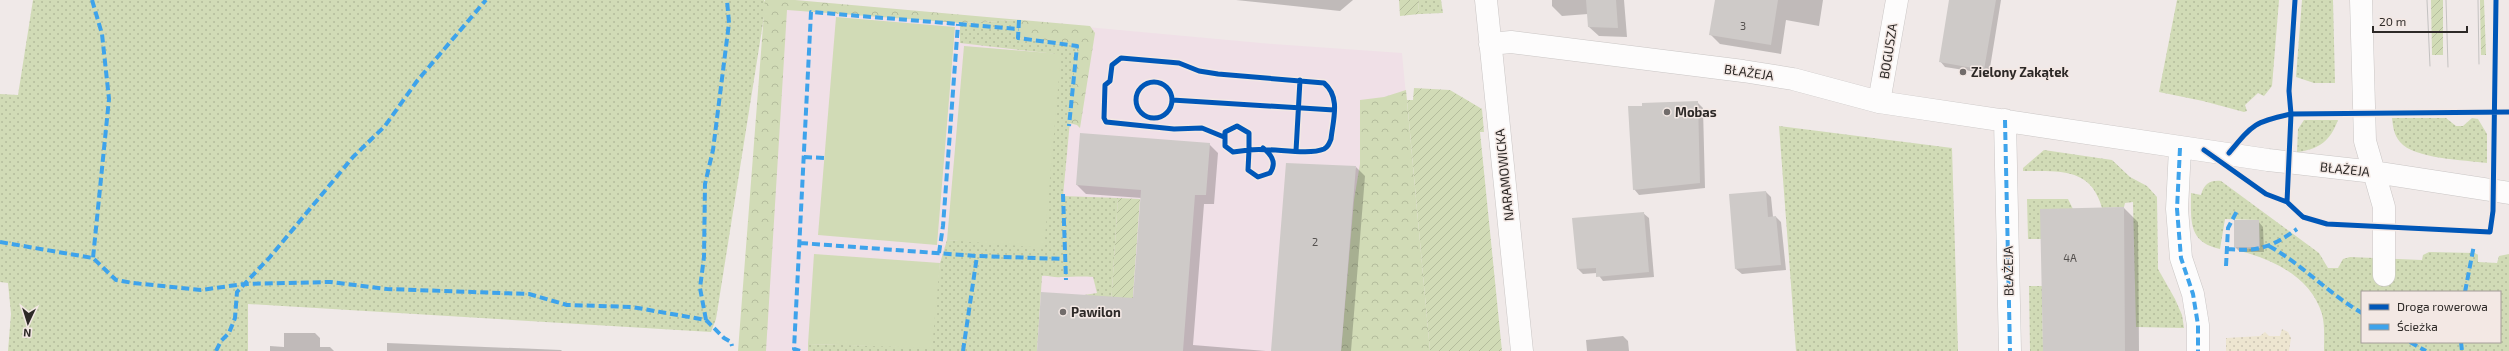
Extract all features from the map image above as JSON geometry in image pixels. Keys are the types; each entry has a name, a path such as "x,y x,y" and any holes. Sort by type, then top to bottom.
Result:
{"street":[{"name":"NARAMOWICKA","path":"1486,0 1522,351"},
{"name":"BOGUSZA","path":"1879,102 1897,0"},
{"path":"2361,0 2365,141 2384,207 2384,275"},
{"name":"BŁAŻEJA","path":"1490,44 1511,42 1743,70 1793,79 1879,102 2289,164 2374,172 2509,193"},
{"name":"BŁAŻEJA","path":"2006,120 2010,351"},
{"path":"2180,148 2177,209 2181,258 2193,294 2198,325 2198,351"}],"shaded area":[{"path":"765,0 794,0 1273,44 1402,53 1430,351 746,351"}],"green space":[{"path":"33,0 764,0 766,4 716,319 711,332 248,304 248,351 8,351 11,314 8,283 0,282 0,94 18,95"},
{"path":"765,0 795,0 1090,26 1095,33 1080,128 1077,125 1069,123 1077,46 1018,38 1019,20 960,23 787,10 766,351 738,351"},
{"path":"1399,0 1418,0 1419,14 1400,16"},
{"path":"1418,0 1441,0 1443,13 1419,14"},
{"path":"2177,0 2279,0 2272,86 2264,96 2258,93 2245,105 2247,111 2244,112 2203,101 2159,92"},
{"path":"2302,0 2333,0 2335,83 2314,83 2296,77"},
{"path":"2431,0 2443,0 2443,55 2432,55"},
{"path":"2480,0 2484,0 2486,55 2481,55"},
{"path":"836,17 955,27 937,245 818,235"},
{"path":"1019,20 1018,38 1077,46 1063,196 1118,198 1108,351 1082,351 1084,295 1097,293 1093,277 1042,276 1037,351 808,351 808,344 929,347 940,263 947,240 1039,245 1056,54 960,43 960,23"},
{"path":"964,46 1061,54 1044,248 947,240"},
{"path":"1414,88 1450,90 1482,109 1484,132 1480,132 1502,351 1430,351 1407,100 1413,100"},
{"path":"1406,90 1430,351 1341,351 1354,200 1360,164 1360,100 1384,97"},
{"path":"2392,118 2446,118 2456,126 2463,126 2472,118 2478,119 2487,134 2487,163 2440,158 2416,152 2407,148 2396,137"},
{"path":"2304,120 2338,120 2328,139 2323,143 2312,149 2297,152 2298,129"},
{"path":"1779,126 1952,148 1958,351 1796,351"},
{"path":"2044,150 2112,160 2130,177 2147,186 2157,197 2158,269 2175,299 2182,315 2184,328 2136,327 2133,202 2125,203 2124,207 2102,208 2097,195 2090,185 2082,178 2061,172 2023,171 2023,168"},
{"path":"2221,181 2319,253 2328,268 2338,268 2343,259 2350,257 2422,260 2423,255 2429,252 2475,253 2478,255 2478,262 2497,263 2499,256 2509,254 2509,351 2324,351 2323,318 2317,301 2309,290 2300,280 2278,265 2266,259 2240,251 2241,249 2260,248 2259,220 2225,219 2220,249 2210,246 2197,236 2192,221 2191,193 2201,195 2206,185 2211,182"},
{"path":"1118,198 1140,199 1129,351 1108,351"},
{"path":"2027,199 2068,199 2073,209 2041,239 2028,239"},
{"path":"814,254 940,263 932,348 808,344"},
{"path":"2029,286 2042,286 2043,351 2030,351"}],"sand":[{"path":"2282,329 2288,332 2291,338 2289,351 2226,351 2226,338 2260,336 2265,332 2269,336 2280,336"}],"building":[{"path":"1586,0 1616,0 1618,28 1588,27"},
{"path":"1715,0 1778,0 1771,45 1709,35"},
{"path":"1949,0 1996,0 1984,70 1939,62"},
{"path":"1698,101 1700,183 1633,190 1628,106 1642,106 1642,103"},
{"path":"1080,133 1210,143 1206,195 1195,195 1183,351 1037,351 1041,292 1133,298 1141,190 1076,185"},
{"path":"1286,163 1356,166 1341,351 1271,351"},
{"path":"1766,191 1768,217 1776,216 1781,265 1735,269 1729,194"},
{"path":"2124,207 2125,351 2043,351 2040,209"},
{"path":"1644,212 1649,272 1596,277 1596,268 1577,269 1572,218"},
{"path":"2234,220 2259,220 2259,247 2234,247"}],"tram line":[{"path":"2427,0 2430,66"},
{"path":"2446,0 2448,67"},
{"path":"2478,0 2479,64"}],"marked path":[{"path":"92,0 102,34 109,99 93,258"},
{"path":"216,351 221,341 229,333 235,318 237,292 270,257 353,157 385,126 417,81 486,0"},
{"path":"706,320 700,288 704,257 705,184 713,150 729,23 727,0"},
{"path":"800,351 794,349 811,12 1019,29"},
{"path":"1019,20 1018,38 1077,46 1069,126"},
{"path":"939,253 943,226 958,24"},
{"path":"2005,120 2010,351"},
{"path":"2180,148 2177,209 2181,258 2193,294 2198,325 2198,351"},
{"path":"804,157 824,158"},
{"path":"1063,194 1066,280"},
{"path":"2226,266 2228,228 2238,209"},
{"path":"2227,249 2248,250 2264,247 2280,240 2297,229"},
{"path":"0,242 93,258 116,280 201,290 244,284 330,282 387,289 529,294 567,305 632,307 706,320 724,338 731,342 732,346"},
{"path":"800,243 977,256 1065,259"},
{"path":"2465,291 2474,245"},
{"path":"2269,246 2361,312"},
{"path":"963,351 977,256"},
{"path":"2412,343 2426,351"},
{"path":"2461,343 2462,351"}],"cycle path":[{"path":"2295,0 2289,91 2291,114 2287,202 2303,217 2327,224 2490,232 2493,211 2496,0"},
{"path":"1224,137 1202,128 1174,129 1106,122 1104,118 1105,85 1110,81 1112,65 1121,58 1179,63 1199,71 1218,74 1324,83 1333,95 1335,109 1329,144 1324,149 1308,152 1298,152 1267,150 1257,149 1249,150 1248,170 1258,177 1270,173 1273,166 1271,156 1269,153 1266,151 1263,148"},
{"path":"1296,151 1300,80"},
{"path":"1158,82 1167,87 1171,93 1172,100 1171,107 1167,113 1158,118 1150,118 1141,113 1137,107 1136,96 1141,87 1147,83 1158,82"},
{"path":"1172,100 1334,110"},
{"path":"2229,153 2249,130 2261,122 2291,114 2509,112"},
{"path":"1237,126 1249,133 1249,150 1233,152 1225,146 1225,132 1237,126"},
{"path":"2204,150 2266,194 2287,202"}],"place":[{"name":"Zielony Zakątek","path":"1963,72"},
{"name":"Mobas","path":"1667,112"},
{"name":"Pawilon","path":"1063,312"}]}
